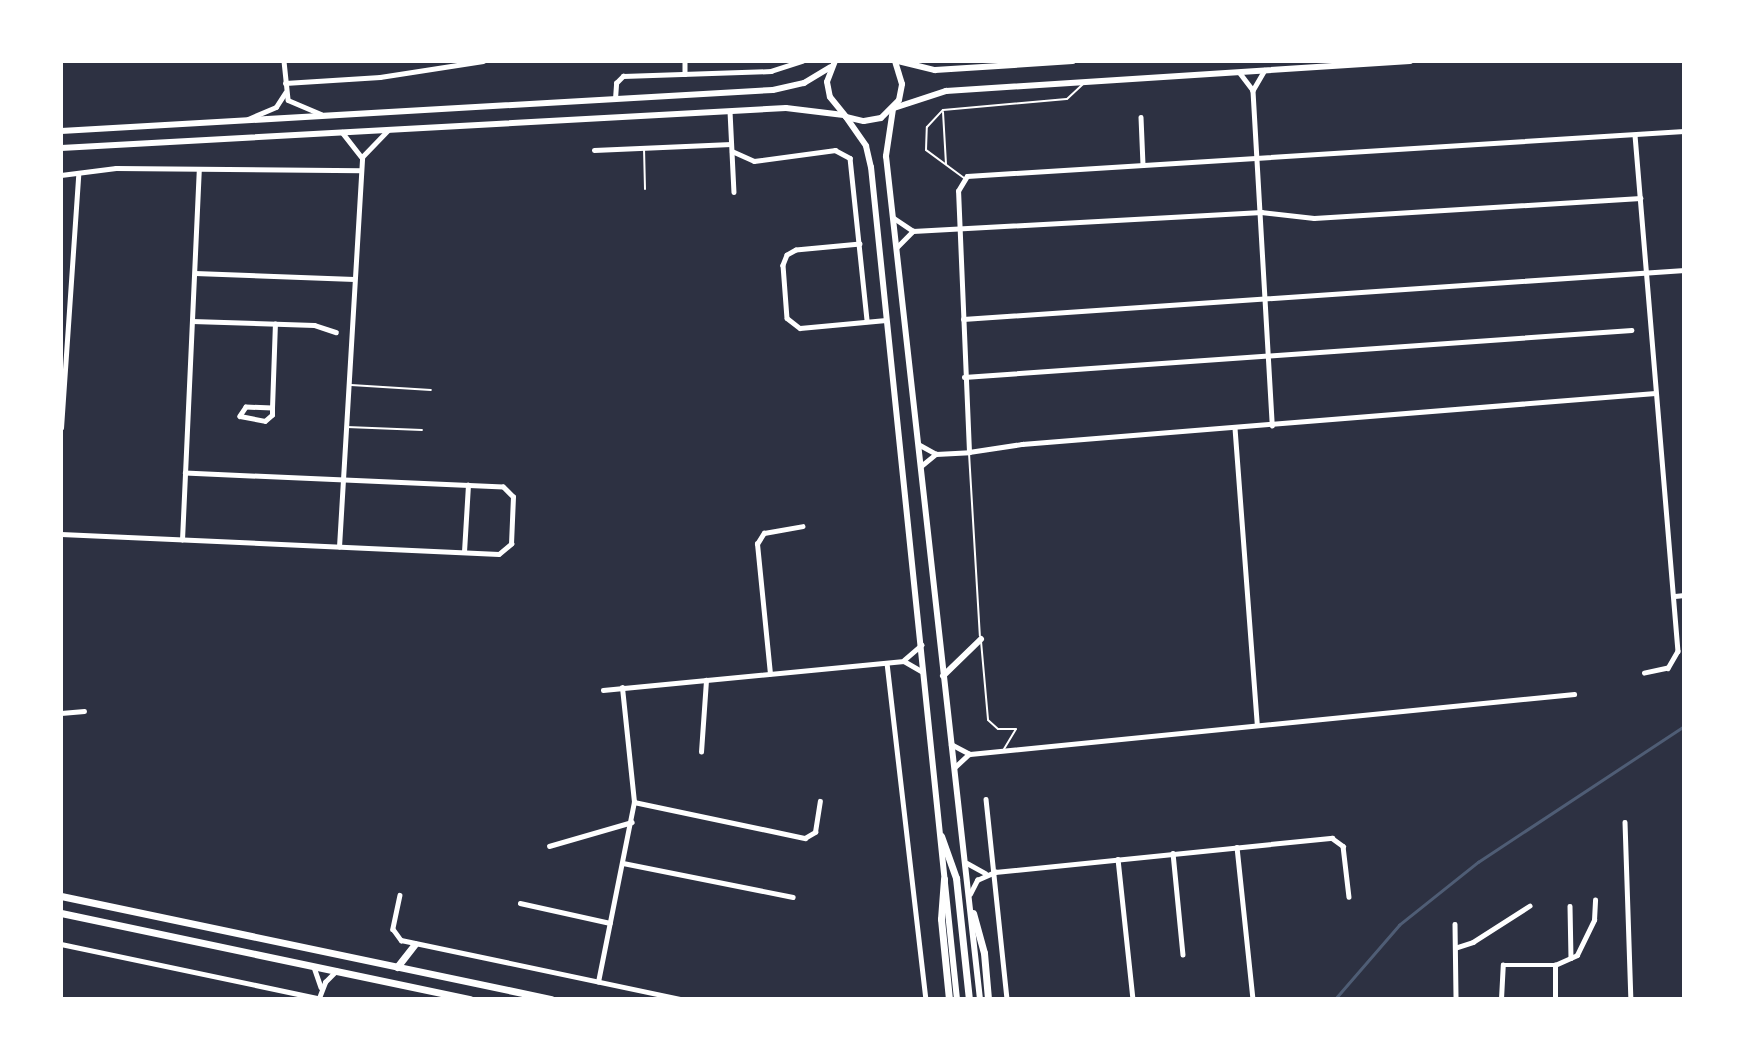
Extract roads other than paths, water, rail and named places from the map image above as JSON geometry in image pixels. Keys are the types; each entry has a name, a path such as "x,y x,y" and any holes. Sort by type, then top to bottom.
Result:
{"main road":[{"path":"980,999 973,913 950,742 885,143 902,84 896,61 935,70 1073,61"},
{"path":"61,148 798,108 873,120 894,108 946,90 1410,61"},
{"path":"61,131 783,89 833,64"},
{"path":"833,64 827,89 869,156 957,999"},
{"path":"943,676 981,639"},
{"path":"941,836 956,878 969,999"},
{"path":"944,879 941,919 949,999"},
{"path":"61,896 551,999"},
{"path":"973,913 984,953 989,999"},
{"path":"61,914 470,999"},
{"path":"397,967 415,944"}],"street":[{"path":"246,120 276,107 285,92 284,61"},
{"path":"285,83 380,77 482,61"},
{"path":"685,61 685,74"},
{"path":"615,99 616,83 623,76 771,71 802,61"},
{"path":"1265,70 1253,91 1272,425"},
{"path":"1237,71 1253,91"},
{"path":"285,92 294,106 324,116"},
{"path":"730,111 734,192"},
{"path":"1141,117 1143,165"},
{"path":"339,547 362,157 388,130"},
{"path":"969,452 958,191 964,178 975,174 1684,131"},
{"path":"342,132 362,157"},
{"path":"1635,135 1644,272 1675,596 1677,656 1668,668 1646,673"},
{"path":"594,150 732,144"},
{"path":"732,151 754,161 835,150 847,155 853,165 867,321"},
{"path":"61,175 78,176 108,168 361,170"},
{"path":"182,540 200,169"},
{"path":"61,428 70,268 76,249 78,176"},
{"path":"893,218 913,231 1261,212 1314,218 1640,198"},
{"path":"896,249 913,231"},
{"path":"860,244 796,250 787,255 783,265 786,314 790,324 800,328 886,320"},
{"path":"61,268 70,268"},
{"path":"963,319 1684,270"},
{"path":"195,273 355,279"},
{"path":"192,321 314,325 336,332"},
{"path":"272,408 246,407 240,414 245,420 265,421 271,418 272,408 275,324"},
{"path":"964,377 1268,358 1631,330"},
{"path":"916,439 924,450 936,454 969,452 1656,393"},
{"path":"1235,428 1257,723"},
{"path":"919,469 936,454"},
{"path":"61,534 499,554 511,541 511,492 503,487 186,473"},
{"path":"464,552 468,485"},
{"path":"770,674 757,544 767,531 802,526"},
{"path":"1675,596 1684,595"},
{"path":"603,690 904,661 921,645"},
{"path":"904,661 923,672"},
{"path":"887,663 926,999"},
{"path":"701,752 706,680"},
{"path":"598,982 634,802 622,688"},
{"path":"950,742 970,754 1257,723 1574,694"},
{"path":"61,713 84,712"},
{"path":"954,771 970,754"},
{"path":"986,799 1007,999"},
{"path":"634,802 805,838 816,832 820,802"},
{"path":"549,846 632,822"},
{"path":"1625,822 1631,999"},
{"path":"965,860 971,870 992,873 1335,839 1343,846 1349,897"},
{"path":"1237,847 1252,999"},
{"path":"1173,853 1183,956"},
{"path":"1118,859 1133,999"},
{"path":"623,863 793,897"},
{"path":"970,894 975,882 992,873"},
{"path":"400,895 393,933 415,944 681,999"},
{"path":"1501,999 1503,965 1555,965 1579,953 1594,919 1595,900"},
{"path":"520,903 610,923"},
{"path":"1455,948 1473,942 1529,906"},
{"path":"1570,906 1571,958"},
{"path":"1455,925 1456,999"},
{"path":"61,944 320,999 321,991 314,967"},
{"path":"1555,965 1555,999"},
{"path":"321,991 336,971"}],"lane":[{"path":"964,178 926,150 927,127 943,110 956,106 1067,99 1078,93 1085,80"},
{"path":"943,110 946,164"},
{"path":"644,148 645,189"},
{"path":"348,384 430,390"},
{"path":"346,427 422,430"},
{"path":"969,452 988,720 998,729 1016,729 1004,750"}],"waterway":[{"path":"1335,999 1399,925 1478,862 1684,726"}]}
